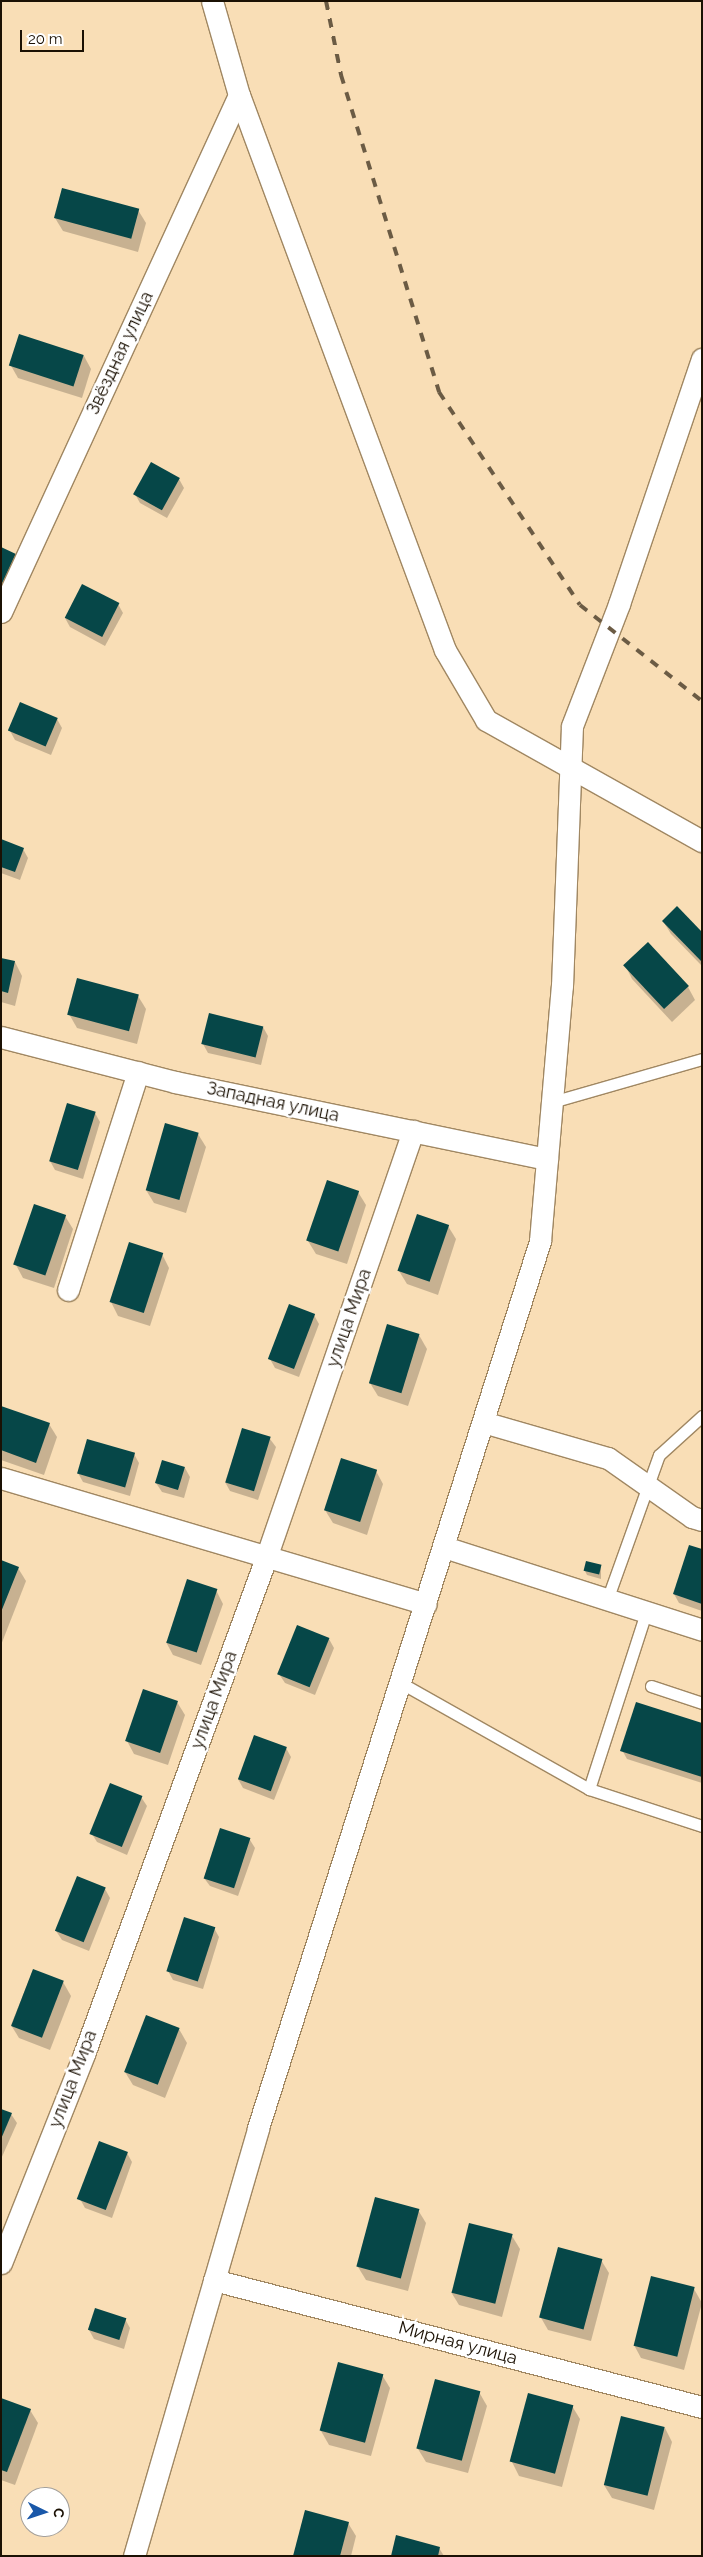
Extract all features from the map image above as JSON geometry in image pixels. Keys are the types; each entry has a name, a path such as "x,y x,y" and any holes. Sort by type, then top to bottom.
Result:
{"street":[{"path":"212,1 239,95 444,650 486,720 702,842"},
{"name":"Звёздная улица","path":"1,612 239,95"},
{"path":"134,2556 258,2128 540,1241 562,986 572,726 618,604 702,359"},
{"name":"Западная улица","path":"1,1037 138,1072 547,1159"},
{"path":"68,1290 138,1072"},
{"name":"улица Мира","path":"1,2263 84,2054 266,1558 413,1131"},
{"path":"483,1422 608,1458 692,1517 702,1520"},
{"path":"1,1478 426,1604"},
{"path":"444,1547 702,1630"},
{"name":"Мирная улица","path":"214,2280 702,2407"}],"lane":[{"path":"552,1102 702,1058"},
{"path":"606,1600 660,1455 702,1416"},
{"path":"589,1789 646,1612"},
{"path":"401,1683 589,1789 702,1826"},
{"path":"651,1686 702,1703"}],"building":[{"path":"62,188 139,209 131,239 54,218"},
{"path":"19,334 84,355 73,386 9,365"},
{"path":"151,462 180,478 162,510 133,494"},
{"path":"1,547 18,555 1,591"},
{"path":"82,584 119,603 102,637 65,618"},
{"path":"20,702 58,718 46,747 8,731"},
{"path":"1,839 24,848 15,872 1,867"},
{"path":"677,906 702,932 702,962 662,921"},
{"path":"648,942 689,986 664,1009 623,965"},
{"path":"1,958 15,961 8,993 1,991"},
{"path":"77,978 139,995 129,1031 67,1015"},
{"path":"209,1013 263,1027 256,1058 201,1044"},
{"path":"67,1103 96,1112 78,1170 49,1161"},
{"path":"165,1123 199,1133 179,1200 146,1190"},
{"path":"327,1180 359,1191 338,1252 306,1241"},
{"path":"34,1204 66,1215 45,1276 13,1265"},
{"path":"417,1214 449,1225 430,1282 397,1271"},
{"path":"129,1242 163,1253 144,1313 110,1302"},
{"path":"289,1304 315,1314 294,1369 268,1359"},
{"path":"387,1324 420,1334 401,1393 369,1383"},
{"path":"1,1406 50,1423 36,1463 1,1450"},
{"path":"242,1428 271,1437 254,1491 225,1483"},
{"path":"87,1439 135,1453 125,1487 77,1474"},
{"path":"341,1458 377,1470 360,1522 324,1510"},
{"path":"162,1460 185,1467 178,1490 155,1483"},
{"path":"689,1545 702,1549 702,1604 673,1594"},
{"path":"1,1560 19,1567 1,1612"},
{"path":"586,1561 602,1565 599,1575 584,1571"},
{"path":"187,1579 217,1589 197,1653 166,1643"},
{"path":"297,1625 329,1638 310,1687 277,1674"},
{"path":"143,1689 178,1701 160,1753 125,1741"},
{"path":"636,1702 702,1723 702,1777 620,1751"},
{"path":"254,1735 287,1747 271,1791 238,1779"},
{"path":"110,1783 142,1796 122,1847 89,1834"},
{"path":"220,1828 250,1838 234,1888 204,1878"},
{"path":"77,1876 106,1888 84,1942 55,1931"},
{"path":"184,1917 215,1927 198,1981 166,1971"},
{"path":"33,1969 64,1981 42,2038 11,2026"},
{"path":"146,2015 180,2028 158,2085 124,2072"},
{"path":"1,2109 12,2113 1,2139"},
{"path":"99,2141 128,2152 106,2210 77,2199"},
{"path":"375,2197 419,2209 401,2278 356,2267"},
{"path":"469,2223 513,2234 495,2304 452,2293"},
{"path":"558,2247 602,2259 584,2329 539,2318"},
{"path":"651,2276 695,2287 677,2357 634,2346"},
{"path":"95,2308 126,2318 119,2340 88,2330"},
{"path":"338,2362 383,2374 365,2443 320,2431"},
{"path":"435,2379 480,2391 462,2461 416,2449"},
{"path":"528,2393 573,2405 555,2474 510,2462"},
{"path":"1,2398 31,2409 7,2472 1,2470"},
{"path":"621,2416 665,2427 647,2496 604,2485"},
{"path":"305,2510 349,2522 340,2556 293,2556"},
{"path":"396,2535 440,2547 438,2556 391,2556"}],"railway":[{"path":"326,1 341,75 439,392 580,605 702,701"}]}
